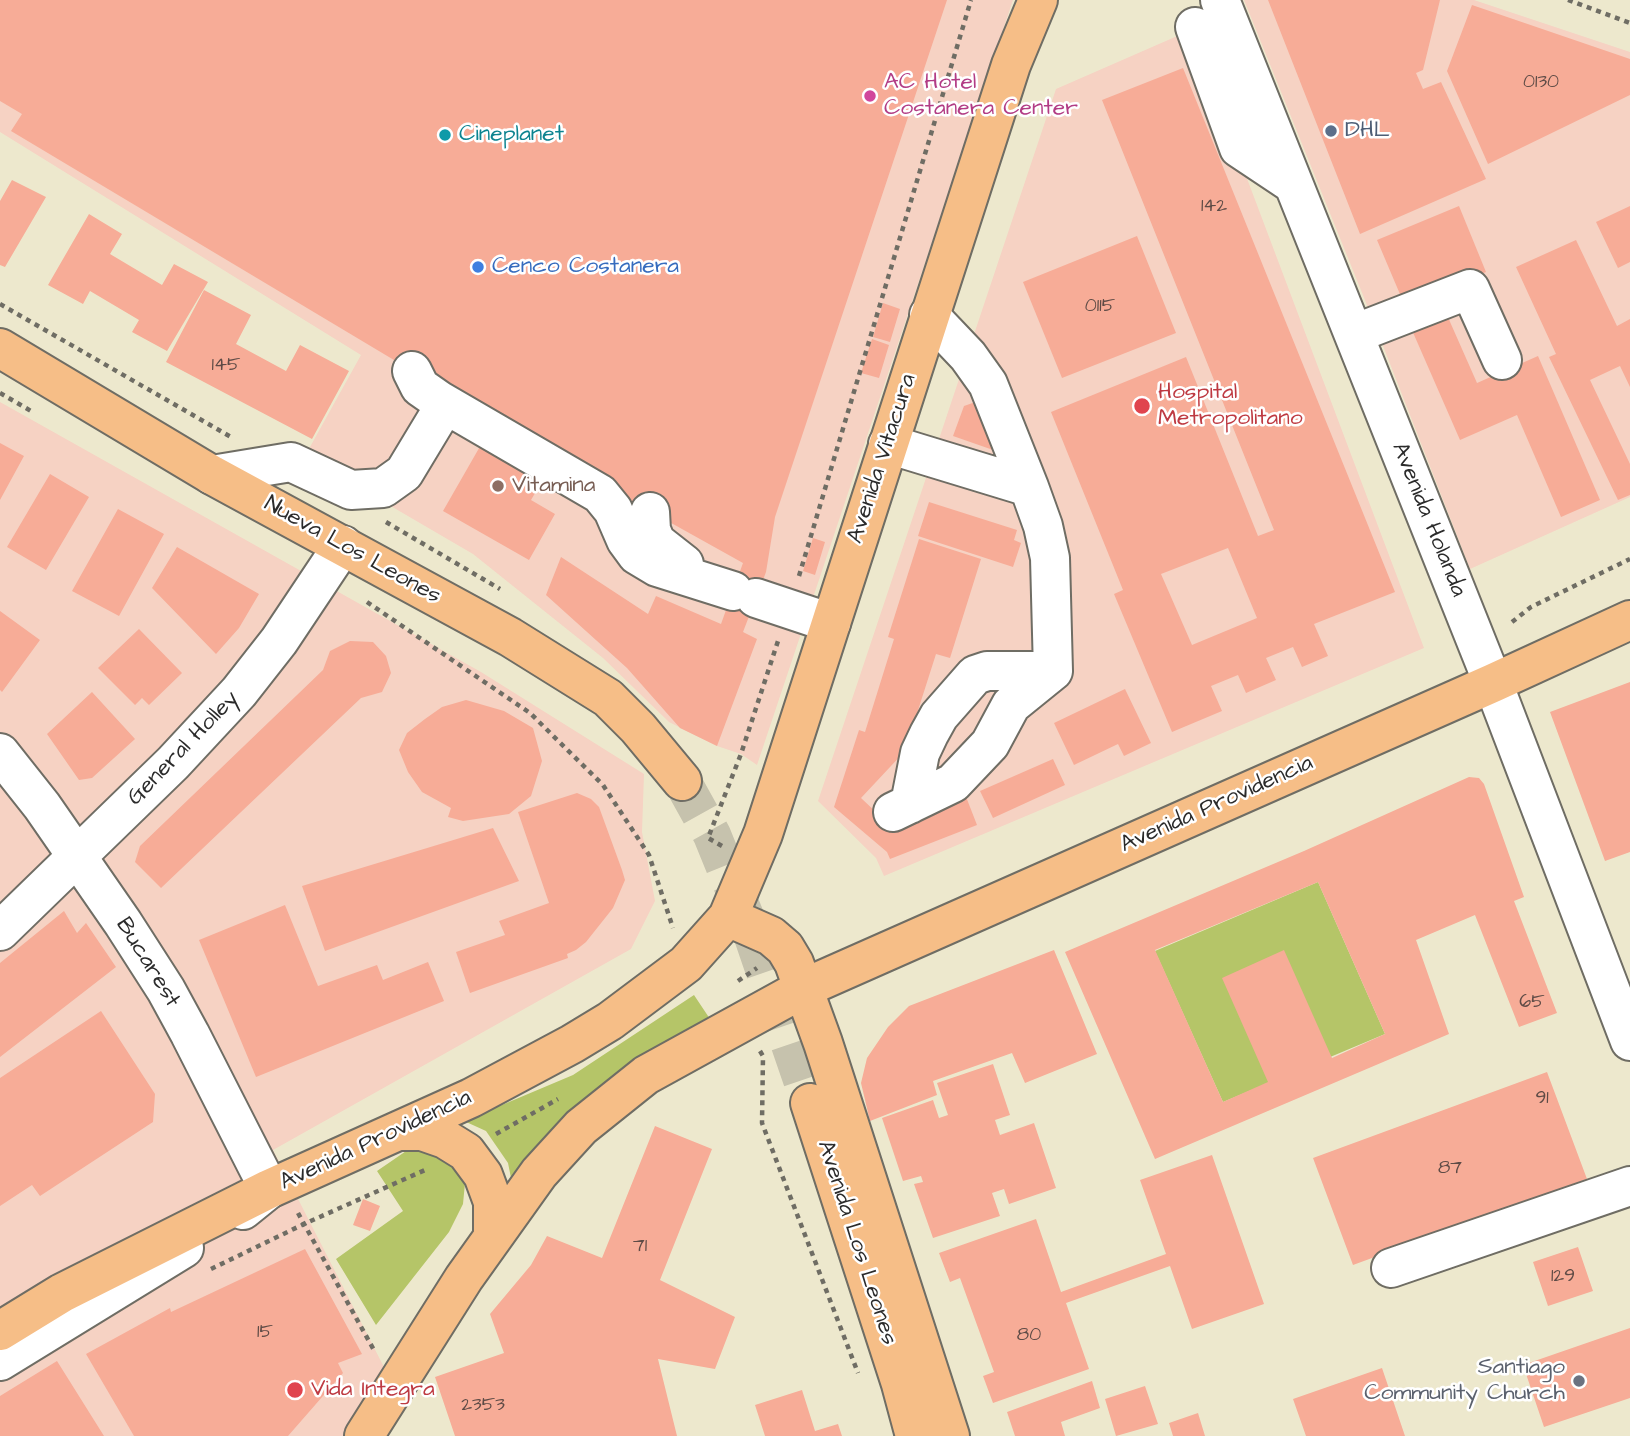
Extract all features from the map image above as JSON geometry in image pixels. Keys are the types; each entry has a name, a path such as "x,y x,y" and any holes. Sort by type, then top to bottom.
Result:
{"main road":[{"name":"Avenida Vitacura","path":"728,917 754,859 1011,65 1038,0"},
{"name":"Nueva Los Leones","path":"0,348 212,475 334,559 510,637 608,698 638,728 682,781"},
{"name":"Avenida Providencia","path":"382,1417 494,1234 539,1173 581,1127 646,1075 804,988 1630,620"},
{"name":"Avenida Providencia","path":"0,1331 62,1293 276,1186 471,1098 572,1044 610,1021 686,964 728,917"},
{"path":"728,917 771,936 785,948 794,963 950,1436"},
{"name":"Avenida Los Leones","path":"810,1103 901,1384 915,1436"},
{"path":"398,1131 422,1131 445,1139 466,1152 483,1174 493,1202 494,1234"},
{"name":"Avenida Los Leones","path":"901,1384 922,1436"}],"street":[{"name":"Avenida Holanda","path":"1208,13 1293,184 1493,683 1630,1041"},
{"path":"1354,334 1470,289 1502,360"},
{"path":"929,315 968,356 988,384 1030,486 1050,558 1053,671"},
{"path":"412,371 420,387 440,401 600,494 613,510 626,540 637,555 657,567 831,623"},
{"path":"212,475 290,463 351,490 383,488 404,473 442,410 440,401"},
{"path":"888,444 1030,486"},
{"path":"650,512 649,522 656,542 679,561 759,599"},
{"name":"General Holley","path":"0,931 173,763 239,692 279,641 334,559"},
{"path":"987,671 1053,671 1012,705 989,744 953,783 901,808 920,753 939,716 975,675 987,671"},
{"name":"Bucarest","path":"0,753 42,806 166,990 276,1186"},
{"path":"0,1361 227,1222 276,1186"},
{"path":"1391,1268 1630,1186"}],"path":[{"path":"754,859 708,838 741,754 759,599 971,0"},
{"path":"1568,0 1630,23"},
{"path":"334,559 530,713 603,785 649,855 686,964"},
{"path":"1512,622 1531,607 1630,559"},
{"path":"785,948 727,989 762,1056 762,1123 862,1384"},
{"path":"205,1272 304,1224 466,1152 561,1097"},
{"path":"276,1186 304,1224 387,1373 382,1417"}],"shaded area":[{"name":"Cenco Costanera","path":"0,0 1013,0 757,765 741,754 717,746 669,722 603,658 473,554 305,456 361,355 0,132"},
{"path":"1244,0 1474,0 1630,52 1630,497 1470,569"},
{"name":"Hospital Metropolitano","path":"1191,30 1424,648 884,876 876,858 818,801 1056,89"},
{"path":"0,402 481,672 644,774 642,832 655,901 631,949 273,1150 387,1373 347,1436 0,1436"}],"green space":[{"path":"1318,882 1385,1034 1223,1102 1155,951"},
{"path":"694,995 710,1019 514,1193 508,1163 486,1131 464,1121 573,1075"},
{"path":"412,1147 449,1161 465,1183 463,1204 449,1232 376,1325 336,1259 403,1211 377,1171"}],"building":[{"name":"Cenco Costanera","path":"0,0 947,0 775,517 766,572 743,632 757,639 717,746 680,728 627,668 546,595 561,557 648,614 656,596 721,624 743,563 603,485 11,131 22,114 0,101"},
{"path":"1268,0 1440,0 1423,70 1416,73 1423,89 1441,82 1486,179 1360,234"},
{"path":"1472,5 1630,59 1630,95 1488,164 1447,71"},
{"path":"1183,68 1395,592 1314,624 1328,656 1302,667 1293,647 1266,658 1276,680 1246,693 1238,675 1211,686 1222,711 1172,732 1114,594 1123,590 1051,412 1186,357 1258,536 1274,530 1102,100","holes":["1228,548 1257,618 1192,645 1161,574"]},
{"path":"12,180 46,197 5,267 0,265 0,201"},
{"path":"1459,206 1486,272 1405,306 1377,240"},
{"path":"1630,206 1630,262 1618,268 1596,222"},
{"path":"89,214 122,234 110,254 162,285 174,264 208,282 167,351 132,332 139,320 90,291 83,304 48,285"},
{"path":"1137,236 1176,333 1062,378 1023,282"},
{"path":"1576,240 1617,326 1630,319 1630,387 1620,366 1590,380 1630,464 1630,495 1618,500 1549,357 1556,354 1516,267"},
{"path":"204,290 251,315 236,344 286,371 300,345 349,371 312,439 166,362"},
{"path":"883,303 900,309 890,342 873,337"},
{"path":"1443,306 1477,383 1538,356 1600,500 1561,517 1517,415 1460,440 1408,321"},
{"path":"872,339 889,345 879,378 861,373"},
{"path":"987,398 996,451 953,436 964,406"},
{"name":"Vitamina","path":"486,436 548,471 531,500 555,514 529,560 443,511"},
{"path":"0,443 24,456 0,500"},
{"path":"50,474 89,497 46,570 7,547"},
{"path":"929,502 1017,530 1014,540 1021,543 1013,567 918,536"},
{"path":"118,509 164,534 119,616 72,591"},
{"path":"813,538 825,542 815,575 803,571"},
{"path":"919,539 981,559 950,658 936,654 905,751 861,798 897,832 921,805 963,789 977,825 890,859 887,852 834,807 859,730 865,732 894,639 888,637"},
{"path":"177,547 259,594 239,628 216,654 152,588"},
{"path":"0,611 40,640 2,692 0,690"},
{"path":"139,629 182,673 149,705 142,698 135,705 98,668"},
{"path":"350,641 373,642 386,656 391,673 382,692 361,698 161,888 135,862 140,846 323,670 330,651"},
{"path":"1630,682 1630,852 1605,861 1550,712"},
{"path":"1125,689 1151,743 1124,756 1118,744 1074,765 1054,723"},
{"path":"92,692 135,739 92,778 79,780 47,734"},
{"path":"466,700 504,711 533,728 542,761 531,796 509,814 463,821 448,817 451,808 422,792 408,772 399,750 407,733 425,719 442,707"},
{"path":"1053,759 1065,785 993,818 980,791"},
{"path":"1469,777 1479,778 1484,784 1524,897 1514,901 1557,1013 1519,1027 1475,915 1416,940 1449,1034 1155,1159 1065,952 1304,851","holes":["1318,882 1385,1034 1332,1058 1284,950 1222,978 1268,1082 1223,1102 1155,950"]},
{"path":"577,793 591,799 599,807 622,870 625,880 613,908 586,942 567,954 568,958 470,993 456,952 505,935 499,921 549,903 518,812"},
{"path":"493,828 519,881 325,951 302,886"},
{"path":"285,905 318,986 377,965 383,980 428,962 444,1001 256,1077 199,940"},
{"path":"64,911 77,933 86,923 116,967 0,1057 0,963"},
{"path":"1054,950 1097,1054 1025,1083 1012,1053 933,1081 937,1095 870,1121 861,1083 867,1058 888,1027 909,1006"},
{"path":"101,1011 155,1094 153,1122 40,1196 32,1185 0,1206 0,1078"},
{"path":"993,1064 1010,1115 995,1120 1000,1135 1034,1123 1056,1188 1009,1204 1004,1189 992,1193 1000,1216 933,1238 914,1184 923,1182 921,1176 903,1181 882,1118 933,1100 939,1118 948,1115 937,1083"},
{"path":"1547,1072 1587,1179 1353,1265 1313,1158"},
{"path":"655,1126 712,1149 660,1280 735,1317 715,1369 658,1359 677,1436 455,1436 435,1377 504,1353 490,1314 531,1265 547,1236 602,1258"},
{"path":"1212,1155 1264,1304 1192,1329 1170,1266 1066,1303 1089,1369 993,1403 983,1376 994,1372 960,1278 950,1282 939,1253 1036,1219 1061,1292 1166,1254 1140,1180"},
{"path":"363,1199 380,1206 370,1231 353,1225"},
{"path":"1578,1247 1593,1291 1548,1306 1533,1262"},
{"path":"305,1249 362,1354 338,1363 343,1373 288,1436 134,1436 86,1354 170,1308 171,1312"},
{"name":"Santiago Community Church","path":"1630,1328 1630,1398 1544,1427 1523,1365"},
{"path":"57,1361 104,1436 0,1436 0,1396"},
{"path":"1382,1368 1405,1436 1306,1436 1293,1399"},
{"path":"1092,1381 1100,1408 1061,1422 1065,1436 1015,1436 1007,1412"},
{"path":"1145,1386 1158,1424 1116,1436 1105,1399"},
{"path":"802,1390 815,1431 838,1424 842,1436 765,1436 755,1405"},
{"path":"1198,1413 1205,1436 1173,1436 1169,1423"}],"tunnel":[{"path":"682,781 712,835 751,931 810,1103"}],"place":[{"name":"AC Hotel Costanera Center","path":"870,96"},
{"name":"DHL","path":"1331,131"},
{"name":"Cineplanet","path":"445,135"},
{"name":"Cenco Costanera","path":"478,267"},
{"name":"Hospital Metropolitano","path":"1142,406"},
{"name":"Vitamina","path":"498,486"},
{"name":"Santiago Community Church","path":"1579,1381"},
{"name":"Vida Integra","path":"295,1390"}]}
